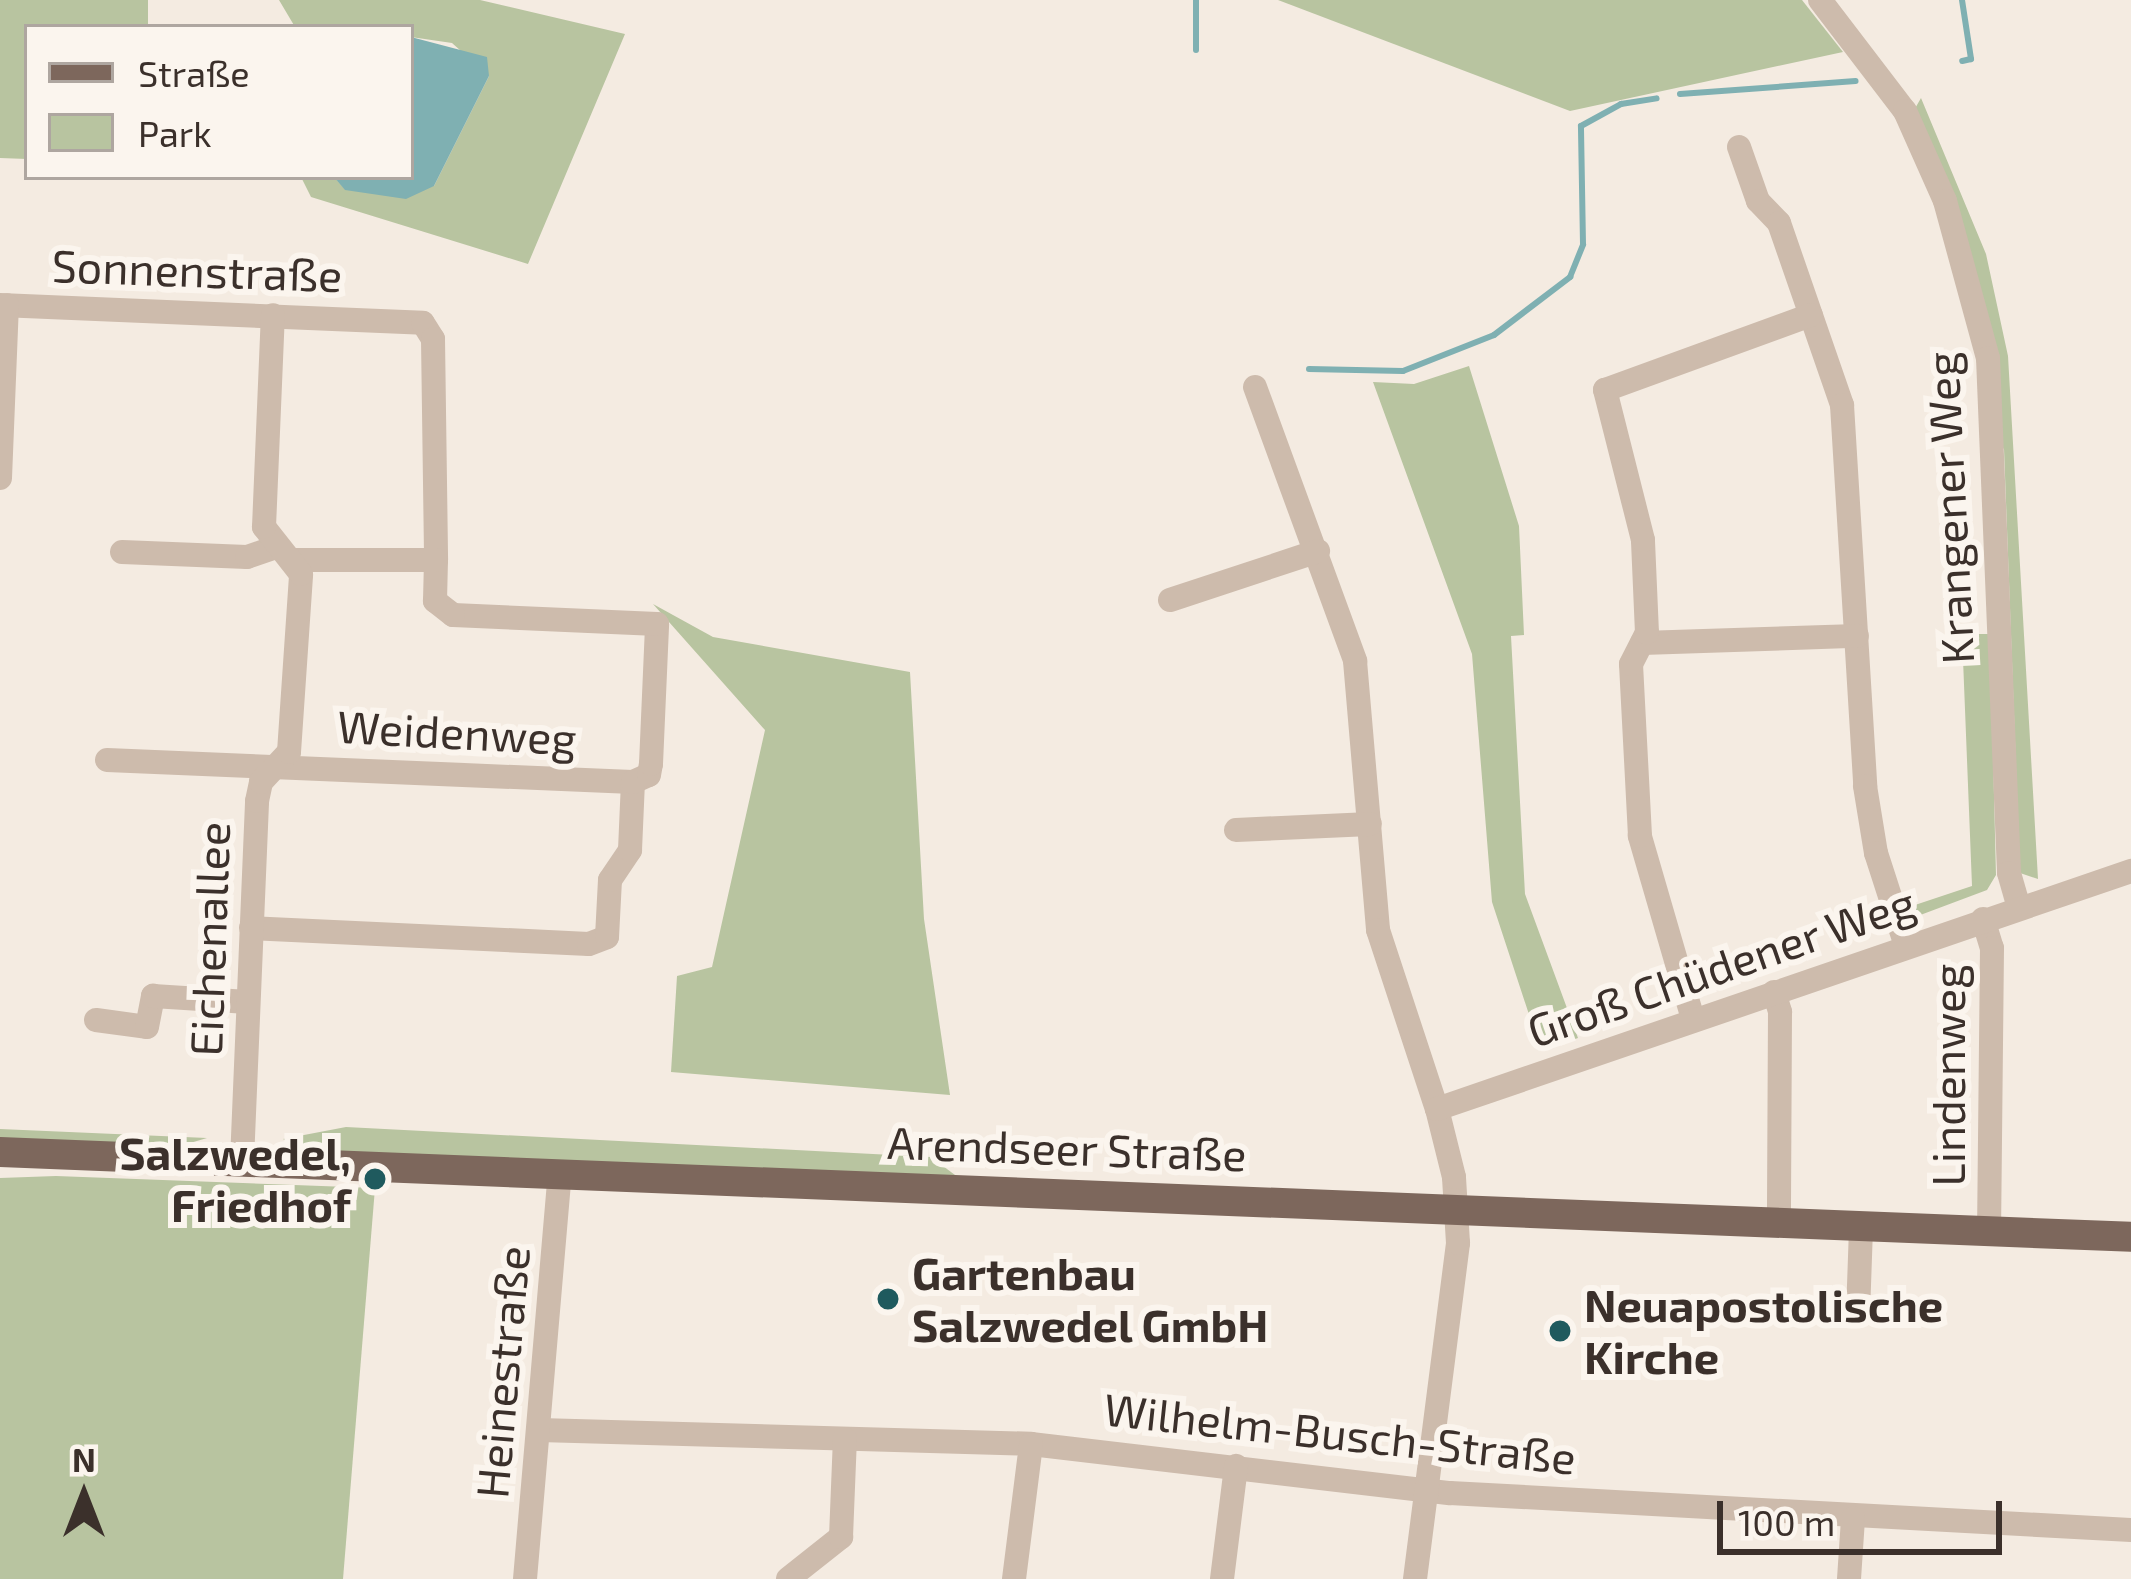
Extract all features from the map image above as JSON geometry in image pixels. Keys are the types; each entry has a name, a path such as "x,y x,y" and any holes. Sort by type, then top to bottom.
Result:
{"main road":[{"name":"Arendseer Straße","path":"0,1152 2131,1237"}],"street":[{"name":"Krangener Weg","path":"1820,0 1905,112 1945,201 1988,358 2009,873 2019,908"},
{"path":"1739,147 1758,201 1779,223 1845,422 1871,832 1906,946"},
{"path":"0,478 4,305"},
{"name":"Sonnenstraße","path":"4,305 423,323 434,339 436,560"},
{"name":"Eichenallee","path":"242,1161 256,801 292,729 301,574 263,516 273,315"},
{"path":"1694,1019 1640,836 1631,664 1642,643 1640,518 1607,388 1810,315"},
{"path":"1255,387 1355,661 1381,946 1437,1108 1458,1210 1415,1579"},
{"path":"1170,600 1318,551"},
{"path":"122,552 436,560"},
{"name":"Weidenweg","path":"107,760 633,782 649,775 657,624 475,616 437,608 436,560"},
{"path":"1642,643 1857,635"},
{"name":"Weidenweg","path":"251,928 589,944 608,937 610,880 630,850 633,782"},
{"path":"1236,830 1370,824"},
{"name":"Groß Chüdener Weg","path":"1437,1108 2131,871"},
{"name":"Lindenweg","path":"1983,919 1992,948 1989,1231"},
{"path":"1774,992 1780,1012 1779,1222"},
{"path":"96,1020 147,1027 153,996 248,1001"},
{"name":"Heinestraße","path":"525,1579 560,1173"},
{"path":"1858,1314 1862,1226"},
{"name":"Wilhelm-Busch-Straße","path":"539,1430 1031,1444 1426,1489 1852,1518 2131,1530"},
{"path":"788,1579 839,1541 845,1438"},
{"path":"1014,1579 1031,1444"},
{"path":"1222,1579 1236,1466"},
{"path":"1849,1579 1852,1518"}],"green space":[{"path":"0,0 148,0 148,24 24,24 24,159 0,158"},
{"path":"279,0 480,0 625,34 528,264 311,197 302,180 337,180 346,190 434,186 489,76 452,43 414,37 414,24 293,24"},
{"path":"1278,0 1802,0 1843,52 1570,111"},
{"path":"1921,98 1986,254 2008,356 2038,879 2020,873 2004,449 1997,443 1990,350 1913,112"},
{"path":"1469,366 1519,526 1524,635 1511,636 1525,894 1578,1038 1541,1051 1492,902 1472,654 1373,382 1414,384"},
{"path":"653,604 713,637 910,672 924,919 950,1095 671,1072 677,976 712,967 765,730"},
{"path":"1962,634 1990,634 1996,875 1987,890 1915,917 1903,909 1972,886"},
{"path":"346,1127 931,1157 959,1178 312,1155 283,1139"},
{"path":"0,1129 207,1138 180,1146 0,1142"},
{"path":"0,1178 375,1188 343,1579 0,1579"}],"water":[{"path":"414,38 487,57 489,76 434,186 406,199 345,190 337,180 414,180"}],"waterway":[{"path":"1196,0 1196,50"},
{"path":"1962,0 1971,59 1962,61"},
{"path":"1680,94 1856,81"},
{"path":"1309,369 1403,371 1494,335 1570,277 1583,244 1581,126 1621,104 1657,98"}],"place":[{"name":"Salzwedel, Friedhof","path":"375,1179"},
{"name":"Gartenbau Salzwedel GmbH","path":"888,1299"},
{"name":"Neuapostolische Kirche","path":"1560,1331"}]}
